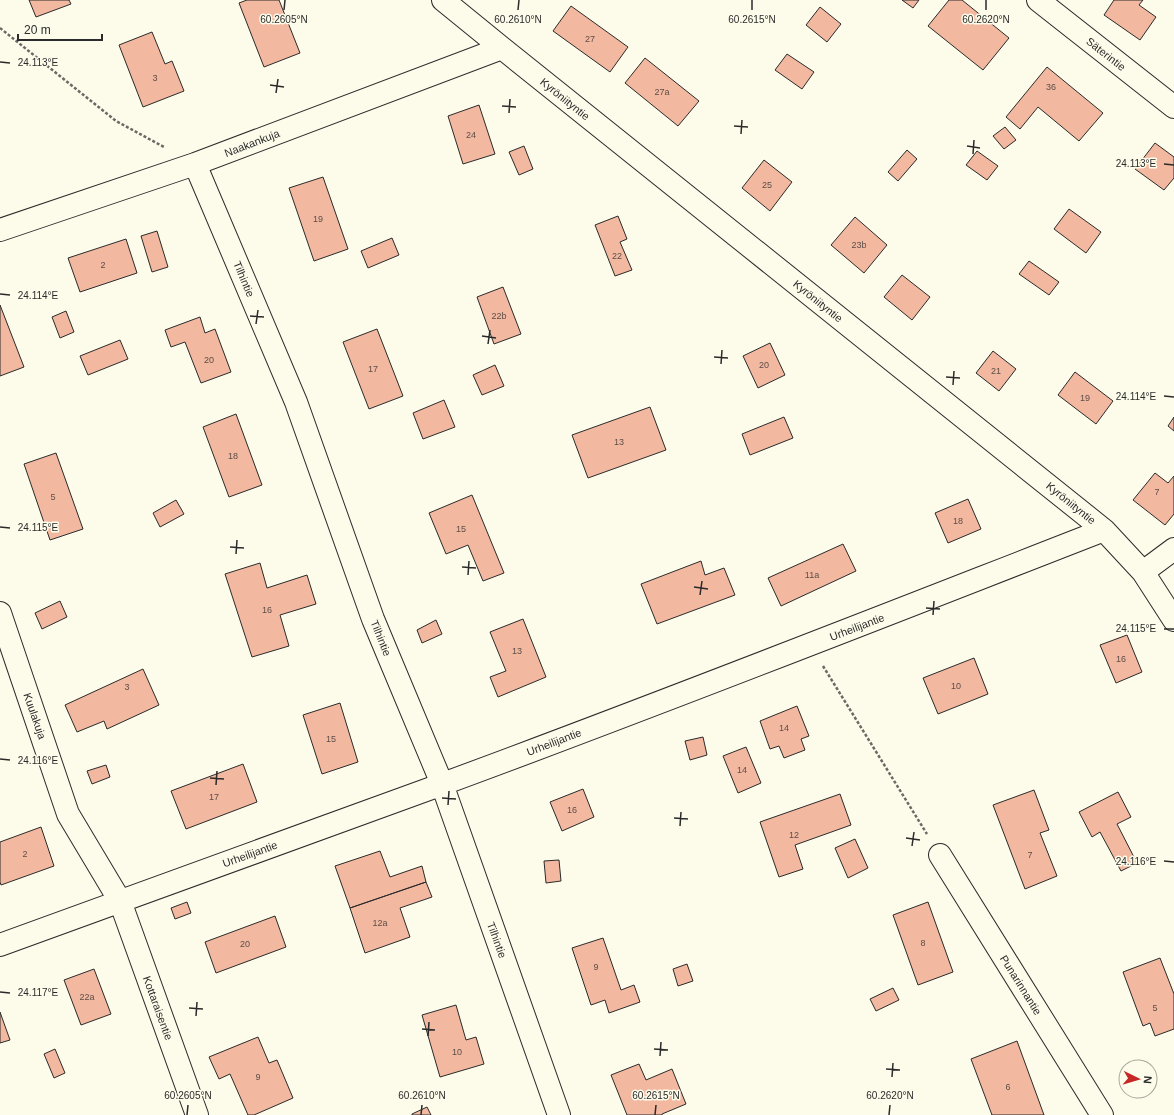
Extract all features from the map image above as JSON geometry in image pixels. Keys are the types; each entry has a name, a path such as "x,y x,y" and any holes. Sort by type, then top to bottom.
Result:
{"street":[{"name":"Kyröniityntie","path":"443,0 1104,530 1143,572 1174,620"},
{"name":"Säterintie","path":"1038,0 1174,107"},
{"name":"Naakankuja","path":"0,230 195,164 502,48"},
{"name":"Tilhintie","path":"195,164 296,402 373,619 442,784 559,1115"},
{"name":"Urheilijantie","path":"0,945 442,784 810,645 1104,530"},
{"path":"1143,572 1174,549"},
{"name":"Kuulakuja","path":"0,614 68,814 120,901"},
{"name":"Punarinnantie","path":"940,855 1102,1115"},
{"name":"Kottaraisentie","path":"120,901 197,1115"}],"path":[{"path":"0,28 116,121 195,164"},
{"path":"810,645 940,855"}],"building":[{"path":"29,0 69,0 71,4 36,17"},
{"path":"247,0 279,0 300,53 264,67 239,3"},
{"path":"902,0 919,0 913,8"},
{"path":"949,0 962,0 1009,38 983,70 928,26"},
{"path":"1114,0 1143,0 1139,5 1156,17 1140,40 1104,15"},
{"path":"571,6 628,47 610,72 553,31"},
{"path":"820,7 841,24 827,42 806,25"},
{"path":"152,32 165,64 172,61 184,91 143,107 119,45"},
{"path":"787,54 814,72 802,89 775,70"},
{"path":"645,58 699,101 678,126 625,83"},
{"path":"1047,67 1103,113 1079,141 1038,107 1020,129 1006,117"},
{"path":"479,105 495,154 463,164 448,116"},
{"path":"1005,127 1016,140 1004,149 993,136"},
{"path":"1155,143 1174,157 1174,178 1164,190 1135,169"},
{"path":"524,146 533,169 519,175 509,152"},
{"path":"907,150 917,159 898,181 888,172"},
{"path":"977,151 998,166 987,180 966,165"},
{"path":"764,160 792,182 770,211 742,188"},
{"path":"323,177 348,249 314,261 289,188"},
{"path":"1069,209 1101,232 1086,253 1054,229"},
{"path":"618,216 627,239 620,242 632,270 615,276 595,225"},
{"path":"855,217 887,245 864,273 831,245"},
{"path":"157,231 168,267 152,272 141,236"},
{"path":"392,238 399,255 368,268 361,251"},
{"path":"126,239 137,273 80,292 68,258"},
{"path":"1029,261 1059,282 1049,295 1019,274"},
{"path":"902,275 930,297 912,320 884,297"},
{"path":"503,287 521,334 494,344 477,297"},
{"path":"0,305 24,367 0,376"},
{"path":"66,311 74,332 60,338 52,317"},
{"path":"200,317 205,333 215,329 231,372 201,383 185,342 171,347 165,330"},
{"path":"377,329 403,396 369,409 343,342"},
{"path":"120,340 128,359 88,375 80,356"},
{"path":"770,343 785,375 758,388 743,356"},
{"path":"993,351 1016,369 999,391 976,373"},
{"path":"495,365 504,386 482,395 473,375"},
{"path":"1075,372 1113,401 1096,424 1058,395"},
{"path":"444,400 455,427 423,439 413,413"},
{"path":"650,407 666,450 588,478 572,435"},
{"path":"236,414 262,485 229,497 203,427"},
{"path":"784,417 793,438 750,455 742,434"},
{"path":"1174,417 1174,431 1168,426"},
{"path":"56,453 83,529 50,540 24,464"},
{"path":"1155,473 1168,483 1174,476 1174,514 1165,525 1133,500"},
{"path":"472,495 504,573 483,581 468,545 446,554 429,513"},
{"path":"968,499 981,529 948,543 935,513"},
{"path":"176,500 184,514 160,527 153,513"},
{"path":"843,544 856,571 781,606 768,578"},
{"path":"701,561 705,575 724,568 735,595 657,624 641,584"},
{"path":"260,563 267,588 307,575 316,604 280,615 289,646 252,657 225,574"},
{"path":"60,601 67,617 42,629 35,613"},
{"path":"523,619 546,677 498,697 490,677 506,671 490,632"},
{"path":"436,620 442,634 422,643 417,630"},
{"path":"1127,635 1142,672 1116,683 1100,645"},
{"path":"974,658 988,694 938,714 923,678"},
{"path":"143,669 159,705 107,729 104,721 77,732 65,705"},
{"path":"340,703 358,762 322,774 303,715"},
{"path":"797,706 809,736 801,739 805,750 784,758 779,746 770,749 760,721"},
{"path":"703,737 707,755 690,760 685,741"},
{"path":"746,747 761,783 738,793 723,756"},
{"path":"243,764 257,802 186,829 171,791"},
{"path":"106,765 110,777 92,784 87,771"},
{"path":"583,789 594,817 562,831 550,802"},
{"path":"1034,790 1049,830 1040,833 1057,876 1025,889 993,805"},
{"path":"1118,792 1131,817 1117,824 1137,863 1121,871 1100,832 1092,837 1079,812"},
{"path":"840,794 851,825 795,845 803,869 779,877 760,822"},
{"path":"41,827 54,866 1,885 0,842"},
{"path":"855,839 868,868 848,878 835,848"},
{"path":"380,851 390,877 422,866 426,882 350,908 335,866"},
{"path":"559,860 561,881 546,883 544,861"},
{"path":"426,882 432,897 400,908 410,937 365,953 350,908"},
{"path":"187,902 191,913 175,919 171,908"},
{"path":"928,902 953,972 918,985 893,915"},
{"path":"275,916 286,947 216,973 205,942"},
{"path":"603,938 621,990 634,985 640,1002 609,1013 605,1000 591,1005 572,948"},
{"path":"1160,958 1174,994 1174,1029 1155,1036 1150,1023 1143,1026 1123,972"},
{"path":"687,964 693,981 678,986 673,969"},
{"path":"94,969 111,1014 81,1025 64,980"},
{"path":"893,988 899,1000 876,1011 870,999"},
{"path":"456,1005 466,1040 476,1037 484,1064 440,1077 422,1015"},
{"path":"0,1012 10,1040 0,1043"},
{"path":"258,1037 269,1063 277,1060 293,1098 254,1115 248,1115 230,1074 219,1079 209,1057"},
{"path":"1017,1041 1044,1115 992,1115 971,1059"},
{"path":"55,1049 65,1073 54,1078 44,1054"},
{"path":"639,1064 646,1080 672,1069 686,1104 662,1115 627,1115 611,1075"},
{"path":"427,1107 431,1115 412,1115 412,1114"}]}
